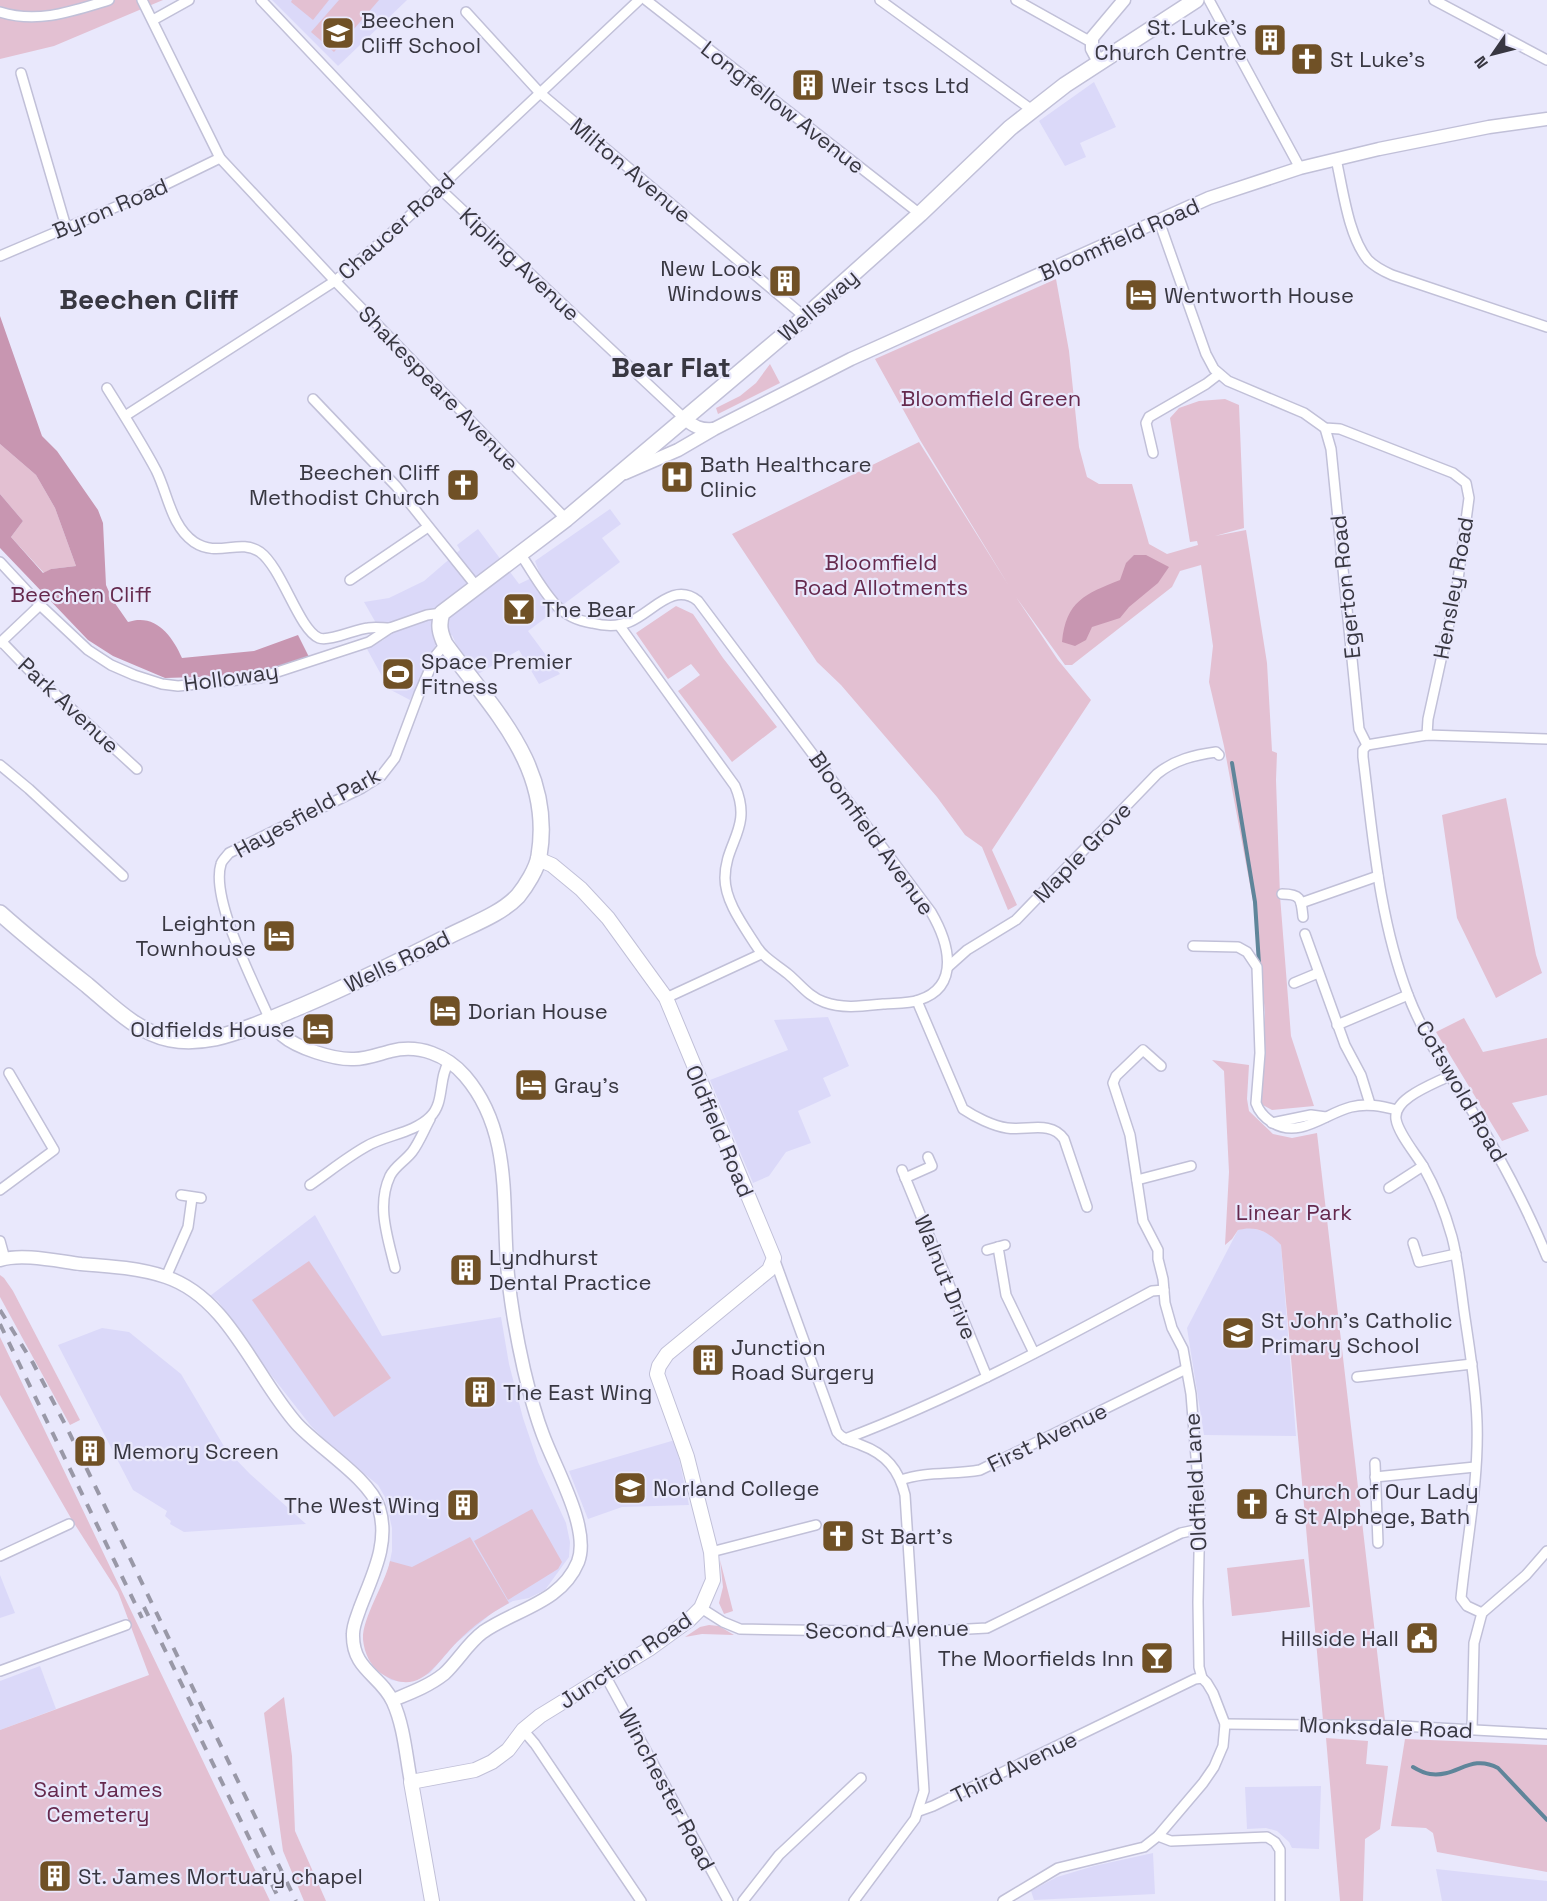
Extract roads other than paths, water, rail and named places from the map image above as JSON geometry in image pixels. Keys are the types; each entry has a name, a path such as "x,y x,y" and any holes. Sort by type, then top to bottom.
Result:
{"main road":[{"name":"Wellsway","path":"442,613 520,555 619,476 684,418 806,317 1032,110 1099,62 1196,0"},
{"name":"Wells Road","path":"0,913 129,1019 158,1036 179,1040 203,1040 270,1020 376,974 490,915 517,896 526,884 538,859 542,831 540,805 533,774 515,739 445,644 440,633 439,622 442,613"},
{"name":"Oldfield Road","path":"538,859 552,865 581,889 608,918 666,998 774,1258"},
{"name":"Junction Road","path":"411,1782 475,1770 492,1762 508,1750 523,1730 540,1716 606,1677 676,1630 701,1608 713,1580 711,1552 687,1457 657,1374 667,1354 769,1270 774,1258"},
{"path":"411,1782 432,1901"}],"street":[{"path":"0,12 35,18 68,12 109,0"},
{"name":"Shakespeare Avenue","path":"142,0 220,159 566,519"},
{"path":"153,20 189,0"},
{"name":"Kipling Avenue","path":"261,0 438,187 684,418"},
{"name":"Chaucer Road","path":"125,416 335,281 387,237 639,0"},
{"name":"Longfellow Avenue","path":"646,0 921,214"},
{"path":"880,0 1032,110"},
{"path":"1016,0 1091,42"},
{"path":"1099,62 1091,42 1095,33 1124,0"},
{"path":"1209,0 1300,168"},
{"path":"1434,0 1464,18 1547,60"},
{"name":"Milton Avenue","path":"466,12 540,93 806,317"},
{"path":"21,73 66,227"},
{"name":"Bloomfield Road","path":"619,476 678,450 714,429 851,359 1209,198 1300,168 1336,159 1489,127 1547,119"},
{"name":"Byron Road","path":"0,256 144,195 220,159"},
{"path":"1336,159 1354,236 1370,262 1392,274 1547,327"},
{"path":"1153,453 1146,423 1149,417 1219,374 1206,354 1160,221"},
{"name":"Hensley Road","path":"1219,374 1234,384 1304,413 1325,428 1340,429 1453,473 1466,483 1469,498 1457,587 1426,735"},
{"path":"107,388 156,470 174,517 182,530 203,547 217,550 250,547 260,553 270,562 307,626 319,638 326,639 366,628 390,628 427,615 442,613"},
{"path":"313,399 396,486 477,586"},
{"path":"684,418 697,428 714,429"},
{"name":"Egerton Road","path":"1325,428 1331,449 1359,729 1367,745"},
{"path":"350,580 428,527"},
{"path":"520,555 555,604 567,613 580,621 619,625 735,786 740,797 741,815 726,870 726,889 730,901 761,954 822,1002 850,1007 917,1001 939,987 948,967"},
{"name":"Holloway","path":"0,562 40,605 88,650 111,665 143,678 178,686 259,678 369,642 390,628"},
{"name":"Bloomfield Avenue","path":"619,625 631,621 677,594 692,596 698,601 931,912 944,936 948,967"},
{"path":"1,642 40,605"},
{"name":"Park Avenue","path":"1,642 137,769"},
{"name":"Hayesfield Park","path":"270,1020 229,925 220,885 221,863 229,853 362,788 381,776 395,758 436,655 445,644"},
{"path":"1367,745 1426,735 1547,740"},
{"name":"Cotswold Road","path":"1367,745 1363,750 1363,757 1378,876 1390,939 1408,995 1438,1058 1510,1175 1547,1257"},
{"name":"Maple Grove","path":"948,967 967,950 1016,920 1162,770 1179,760 1200,754 1216,752 1219,755"},
{"path":"0,765 123,876"},
{"path":"1301,903 1378,876"},
{"path":"1282,894 1298,896 1303,917"},
{"path":"1305,934 1337,1025 1361,1075 1370,1104"},
{"path":"1193,946 1238,947 1247,952 1257,967 1260,1053 1256,1103 1261,1113 1272,1123 1287,1129 1311,1125 1351,1107 1370,1104 1397,1110"},
{"path":"666,998 761,954"},
{"path":"1294,983 1318,974"},
{"path":"1337,1025 1408,995"},
{"path":"917,1001 963,1109 1006,1128 1052,1128 1059,1132 1064,1139 1087,1207"},
{"path":"270,1020 282,1035 303,1047 327,1055 352,1059 410,1048 429,1052 449,1062 475,1090 488,1115 504,1170 508,1273 524,1370 542,1433 576,1516 582,1545 574,1568 560,1588 550,1597 500,1621 480,1634 445,1672 430,1684 393,1700"},
{"name":"Oldfield Lane","path":"1161,1066 1143,1050 1116,1076 1113,1083 1130,1135 1143,1221 1158,1250 1168,1316 1180,1340 1186,1369 1193,1427 1200,1529 1199,1667 1204,1681"},
{"path":"395,1268 383,1218 385,1195 390,1177 399,1164 412,1152 436,1108 443,1070 449,1062"},
{"path":"0,1190 54,1150 9,1073"},
{"path":"1449,1076 1411,1095 1402,1102 1395,1118 1443,1206 1456,1254 1472,1364 1477,1422 1475,1467 1461,1598 1467,1606 1482,1613"},
{"path":"309,1184 368,1146 419,1125 431,1117"},
{"name":"Walnut Drive","path":"928,1157 932,1166 903,1174 987,1377"},
{"path":"1137,1180 1191,1166"},
{"path":"1389,1188 1423,1166"},
{"path":"166,1277 188,1227 197,1198 181,1195"},
{"path":"0,1241 4,1259 99,1265 166,1277 188,1287 217,1311 296,1423 370,1491 378,1505 381,1517 382,1543 377,1566 354,1626 354,1647 362,1667 393,1700 398,1712 411,1782"},
{"path":"1413,1243 1419,1262 1456,1254"},
{"path":"987,1250 1001,1246 1006,1295 1034,1353"},
{"name":"Oldfield Road","path":"774,1258 834,1425 837,1432 845,1439"},
{"path":"845,1439 897,1419 987,1377 1152,1291 1164,1290"},
{"path":"1356,1377 1472,1364"},
{"name":"First Avenue","path":"901,1480 914,1476 969,1473 980,1470 1186,1369"},
{"path":"845,1439 876,1450 884,1456 901,1480 905,1495 924,1791 915,1819 854,1901"},
{"path":"1375,1463 1378,1543"},
{"path":"1375,1477 1475,1467"},
{"path":"0,1556 69,1524"},
{"path":"711,1552 816,1525"},
{"name":"Second Avenue","path":"701,1608 713,1618 741,1629 913,1632 987,1628 1181,1533 1200,1529"},
{"path":"1472,1730 1474,1643 1482,1613 1526,1575 1547,1551"},
{"path":"0,1671 126,1624"},
{"name":"Winchester Road","path":"606,1677 728,1901"},
{"name":"Third Avenue","path":"919,1811 944,1802 1195,1679 1204,1681"},
{"path":"1003,1901 1058,1868 1144,1847 1158,1836 1214,1767 1223,1746 1225,1724 1220,1708 1204,1681"},
{"name":"Monksdale Road","path":"1225,1724 1401,1726 1547,1734"},
{"path":"523,1730 535,1743 641,1901"},
{"path":"743,1901 779,1855 861,1778"},
{"path":"1158,1836 1171,1841 1267,1838 1275,1842 1280,1850 1281,1901"}],"waterway":[{"path":"1232,763 1255,902 1259,964"},
{"path":"1413,1767 1428,1774 1440,1774 1471,1764 1488,1764 1498,1768 1547,1820"}],"railway":[{"path":"0,1310 33,1363 68,1430 296,1901"},
{"path":"0,1324 142,1618"},
{"path":"144,1607 203,1728"},
{"path":"193,1723 280,1901"}],"place":[{"name":"Beechen Cliff School","path":"338,33"},
{"name":"St. Luke's Church Centre","path":"1270,40"},
{"name":"St Luke's","path":"1307,59"},
{"name":"Weir tscs Ltd","path":"808,85"},
{"name":"New Look Windows","path":"785,281"},
{"name":"Wentworth House","path":"1141,295"},
{"name":"Bath Healthcare Clinic","path":"677,477"},
{"name":"Beechen Cliff Methodist Church","path":"463,485"},
{"name":"The Bear","path":"519,609"},
{"name":"Space Premier Fitness","path":"398,674"},
{"name":"Leighton Townhouse","path":"279,936"},
{"name":"Dorian House","path":"445,1011"},
{"name":"Oldfields House","path":"318,1029"},
{"name":"Gray's","path":"531,1085"},
{"name":"Lyndhurst Dental Practice","path":"466,1270"},
{"name":"St John's Catholic Primary School","path":"1238,1333"},
{"name":"Junction Road Surgery","path":"708,1360"},
{"name":"The East Wing","path":"480,1392"},
{"name":"Memory Screen","path":"90,1451"},
{"name":"Norland College","path":"630,1488"},
{"name":"Church of Our Lady & St Alphege, Bath","path":"1252,1504"},
{"name":"The West Wing","path":"463,1505"},
{"name":"St Bart's","path":"838,1536"},
{"name":"Hillside Hall","path":"1422,1638"},
{"name":"The Moorfields Inn","path":"1157,1658"},
{"name":"St. James Mortuary chapel","path":"55,1876"}],"district":[{"name":"Beechen Cliff","path":"149,299"},
{"name":"Bear Flat","path":"671,367"}],"park label":[{"name":"Bloomfield Green","path":"991,398"},
{"name":"Bloomfield Road Allotments","path":"881,574"},
{"name":"Linear Park","path":"1294,1212"},
{"name":"Saint James Cemetery","path":"98,1802"}]}
